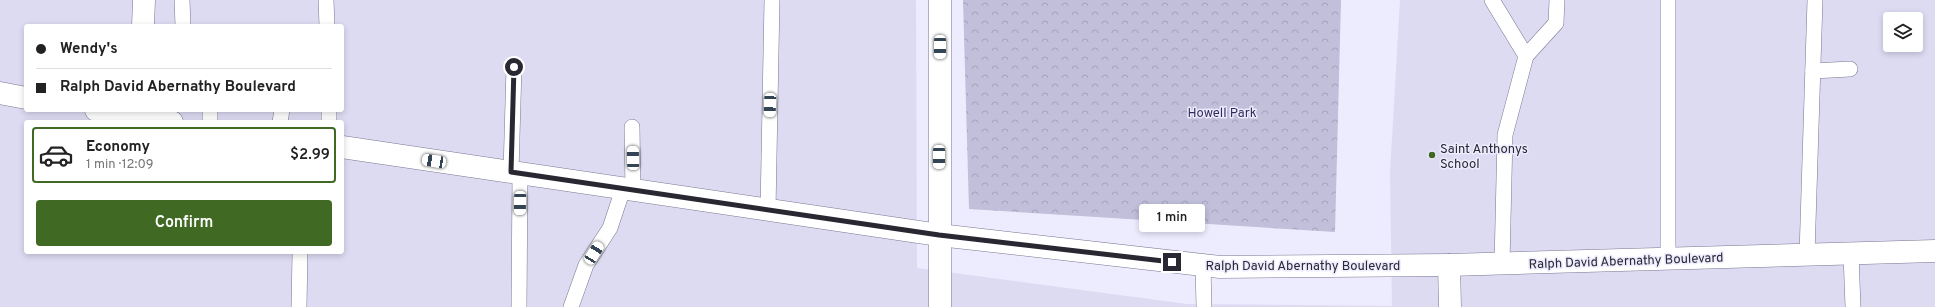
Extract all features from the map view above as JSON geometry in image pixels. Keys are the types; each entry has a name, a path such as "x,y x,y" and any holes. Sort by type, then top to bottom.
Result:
{"main road":[{"path":"143,24 144,0"},
{"path":"940,0 940,307"},
{"path":"0,93 24,98"},
{"path":"118,112 139,114 164,120"},
{"name":"Ralph David Abernathy Boulevard","path":"344,147 939,235 1220,267 1502,264 1852,254 1934,249"},
{"path":"1449,265 1450,307"}],"lane":[{"path":"182,0 183,24"},
{"path":"326,0 327,24"},
{"path":"768,210 772,0"},
{"path":"1492,0 1526,56"},
{"path":"1502,264 1505,135 1526,56 1556,23 1557,0"},
{"path":"1668,0 1668,259"},
{"path":"1807,255 1815,0"},
{"path":"514,67 519,307"},
{"path":"1813,71 1850,70"},
{"path":"571,307 586,265 610,228 628,189 632,126"},
{"path":"299,307 300,254"},
{"path":"1852,254 1852,307"},
{"path":"1204,265 1204,307"}],"shaded area":[{"path":"0,0 916,0 917,268 1187,304 1392,306 1390,173 1400,0 1935,0 1935,307 0,307"}],"green space":[{"name":"Howell Park","path":"963,0 1341,0 1335,232 969,209"}],"place":[{"name":"Saint Anthonys School","path":"1432,155"}],"route":[{"path":"514,67 511,172 939,235 1172,262"}]}
